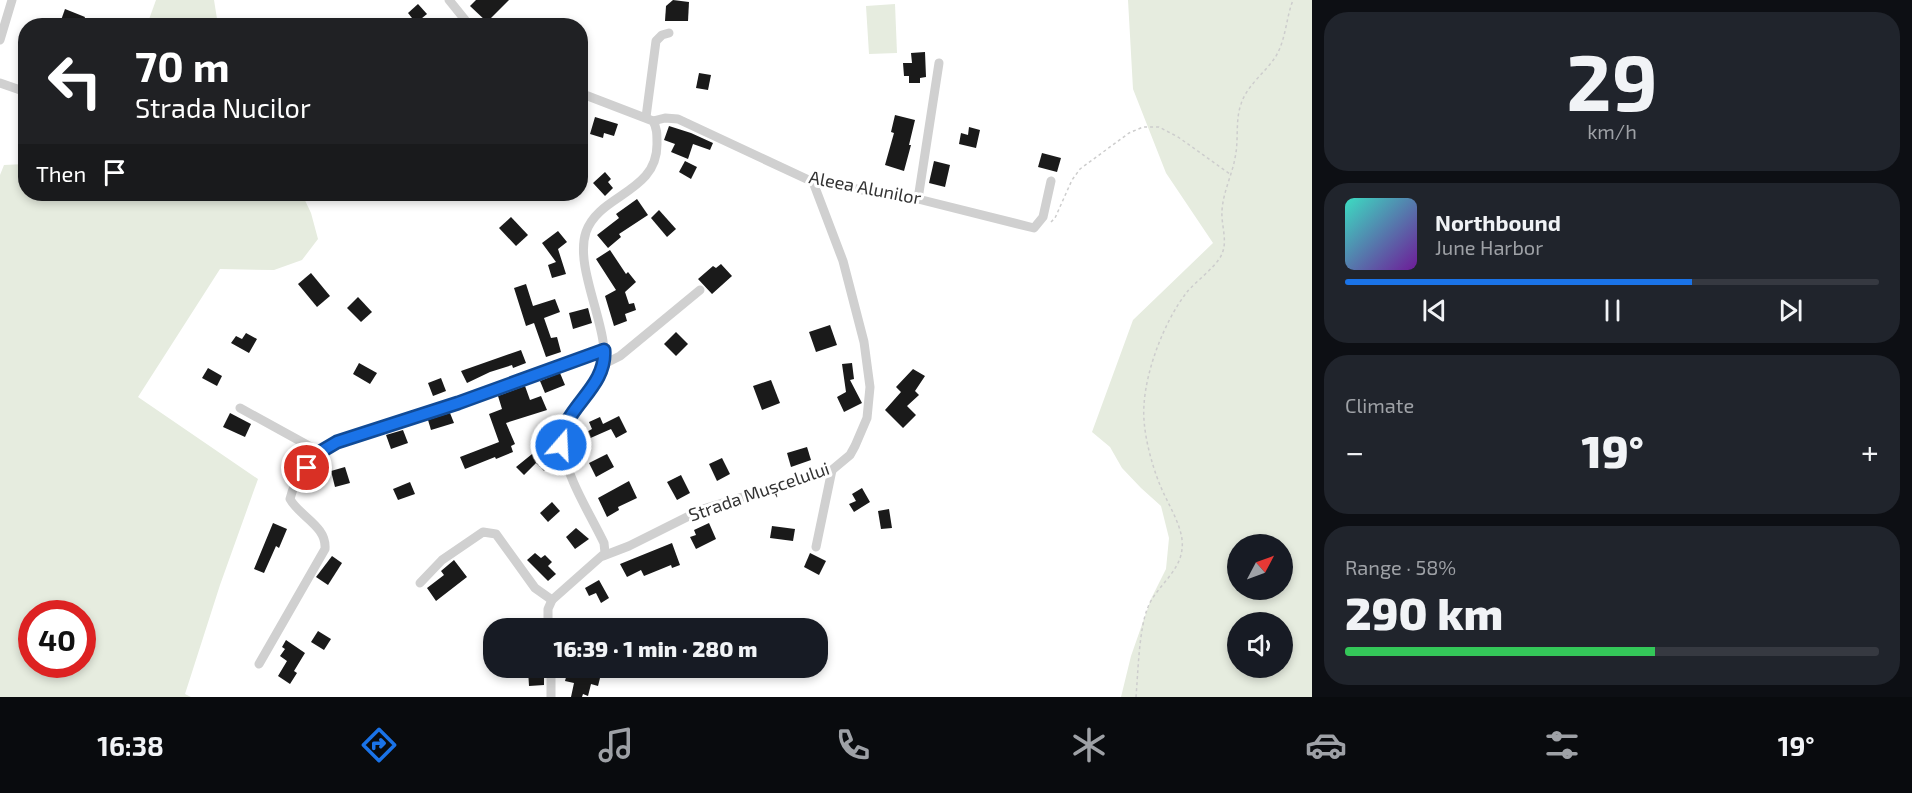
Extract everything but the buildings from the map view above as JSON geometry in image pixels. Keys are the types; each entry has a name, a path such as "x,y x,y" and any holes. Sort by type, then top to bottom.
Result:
{"street":[{"path":"0,40 12,0"},
{"path":"448,0 463,18"},
{"path":"649,119 656,41 662,35 669,33"},
{"path":"918,199 939,63"},
{"path":"0,83 18,89"},
{"path":"588,96 649,119 657,128 657,155 651,170 640,182 596,216 586,232 584,257 604,350 604,364 598,378 564,428 561,445 572,476 605,548 603,556"},
{"name":"Aleea Alunilor","path":"649,119 678,119 813,182 918,199 1034,228"},
{"path":"1034,228 1042,217 1051,181"},
{"name":"Strada Mușcelului","path":"552,600 603,556 624,549 682,518 714,505 832,470 850,455 867,418 870,387 864,342 843,261 813,182"},
{"path":"604,364 620,356 700,290"},
{"path":"259,664 325,549 325,540 320,531 293,506 290,499 301,475 320,452 337,442 458,403 604,350"},
{"path":"240,408 320,452"},
{"path":"816,547 832,470"},
{"path":"420,583 442,560 483,532 496,534 535,588 552,600 548,609 548,618"},
{"path":"551,678 551,697"}],"path":[{"path":"1136,697 1144,619 1148,605 1173,571 1181,556 1183,546 1177,522 1154,466 1143,418 1144,402 1153,362 1164,331 1177,306 1224,251 1222,210 1235,159 1240,105 1245,94 1276,56 1282,43 1288,12 1293,0"},
{"path":"1034,228 1048,226 1055,218 1072,180 1080,169 1129,133 1143,127 1159,127 1178,137 1230,174"}],"shaded area":[{"path":"156,0 214,0 217,18 150,18"},
{"path":"1128,0 1312,0 1312,697 1121,697 1131,656 1151,599 1166,569 1169,538 1161,506 1122,468 1110,447 1092,432 1133,320 1213,243 1166,173 1133,89"},
{"path":"895,4 897,53 869,54 866,6"},
{"path":"18,164 18,201 305,201 318,239 302,260 274,270 220,269 138,397 258,479 220,585 185,694 191,697 0,697 0,175 4,165"}],"route":[{"path":"307,468 320,452 337,442 458,403 604,350 602,372 564,428 561,445"}]}
